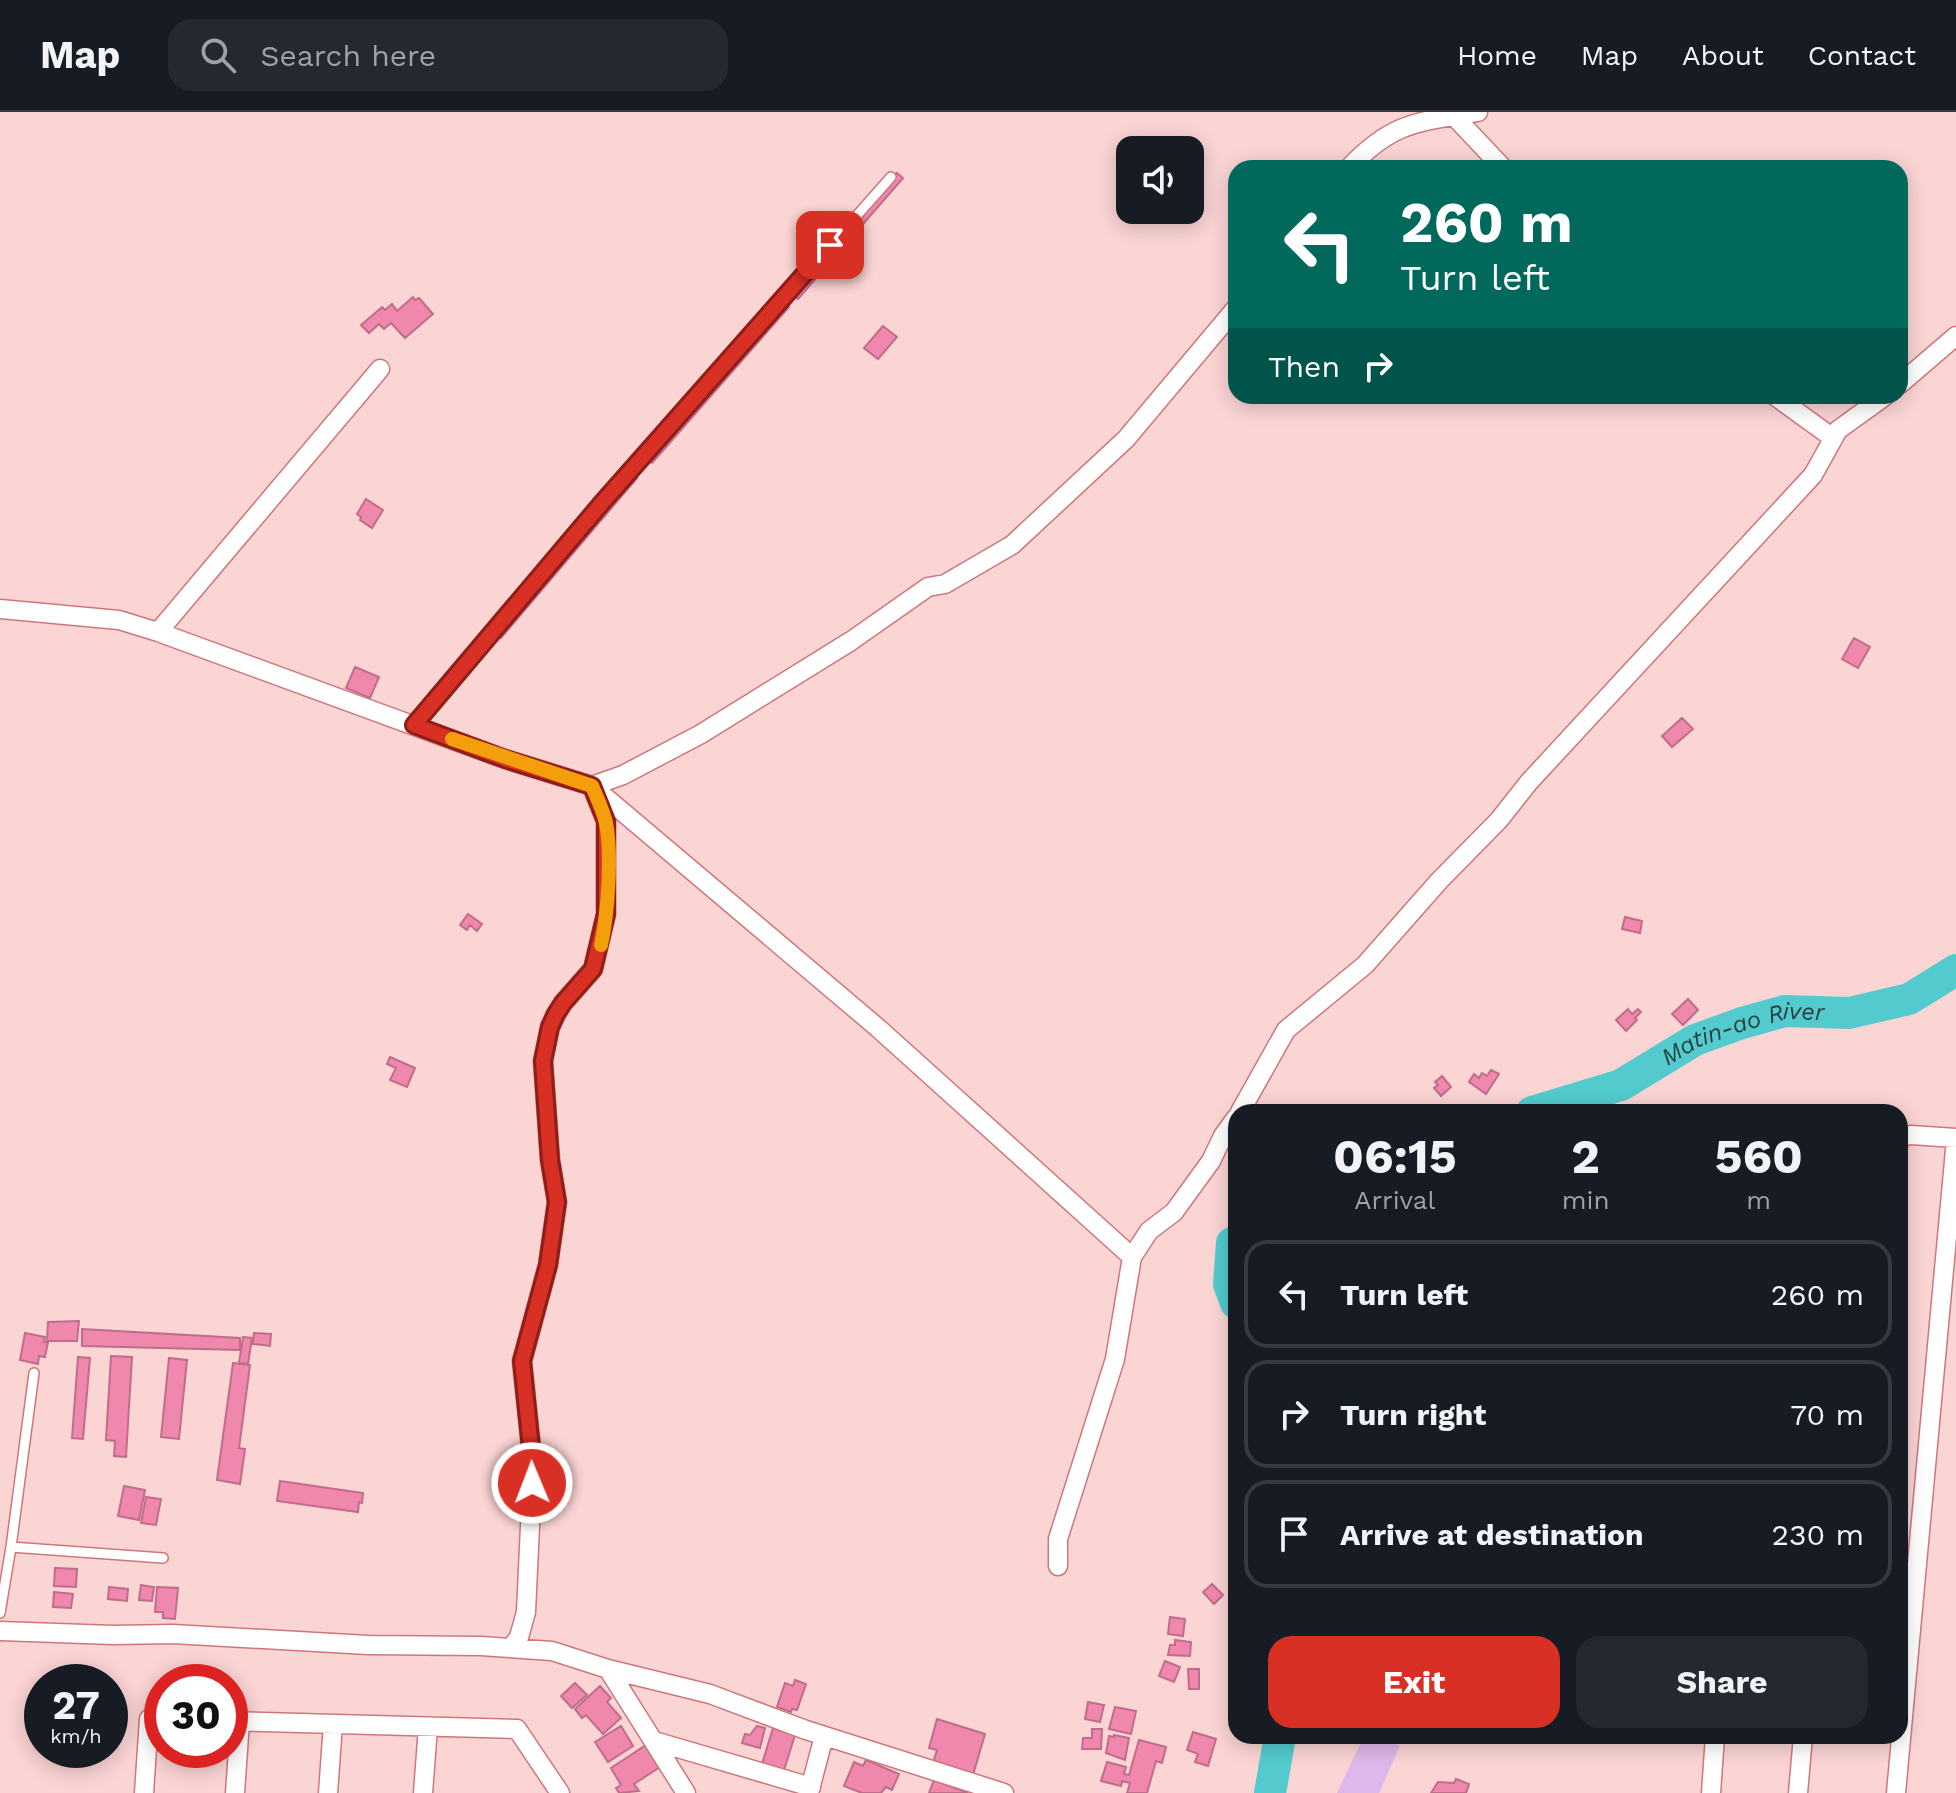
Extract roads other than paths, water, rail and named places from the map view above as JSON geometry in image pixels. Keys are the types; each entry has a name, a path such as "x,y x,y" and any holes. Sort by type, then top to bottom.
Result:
{"street":[{"path":"1357,160 1376,142 1397,129 1478,112"},
{"path":"1454,116 1495,160"},
{"path":"592,786 623,775 701,734 851,641 928,587 945,584 1012,545 1126,439 1228,318"},
{"path":"1908,377 1956,336"},
{"path":"158,632 380,369"},
{"path":"1786,404 1833,438"},
{"path":"1244,1104 1286,1030 1365,965 1394,935 1439,881 1499,820 1529,782 1813,475 1844,424 1873,404"},
{"path":"0,609 119,620 505,759 592,786 878,1028 1132,1257"},
{"path":"511,1648 519,1637 526,1612 532,1483 522,1361 548,1265 557,1202 550,1160 543,1061 556,1014 593,969 606,914 606,821 592,786"},
{"path":"1058,1566 1058,1539 1115,1359 1132,1257 1149,1231 1174,1212 1211,1161 1228,1129"},
{"path":"1908,1136 1956,1138 1908,1662"},
{"path":"0,1631 173,1634 552,1651 608,1669 710,1694 824,1736 1004,1793"},
{"path":"608,1669 686,1793"},
{"path":"248,1721 517,1729 560,1793"},
{"path":"328,1793 333,1724"},
{"path":"423,1793 428,1727"},
{"path":"654,1741 810,1790 824,1736"},
{"path":"1711,1793 1714,1744"},
{"path":"1798,1793 1802,1744"},
{"path":"1896,1793 1900,1744"},
{"path":"144,1793 146,1768"},
{"path":"235,1768 235,1793"}],"lane":[{"path":"414,725 601,504 891,177"},
{"path":"0,1613 34,1373"},
{"path":"11,1547 163,1558"}],"waterway":[{"name":"Matin-ao River","path":"1558,1104 1621,1085 1695,1040 1742,1023 1785,1011 1849,1013 1909,999 1956,970"},
{"name":"Matin-ao River","path":"1270,1793 1279,1744"}]}
